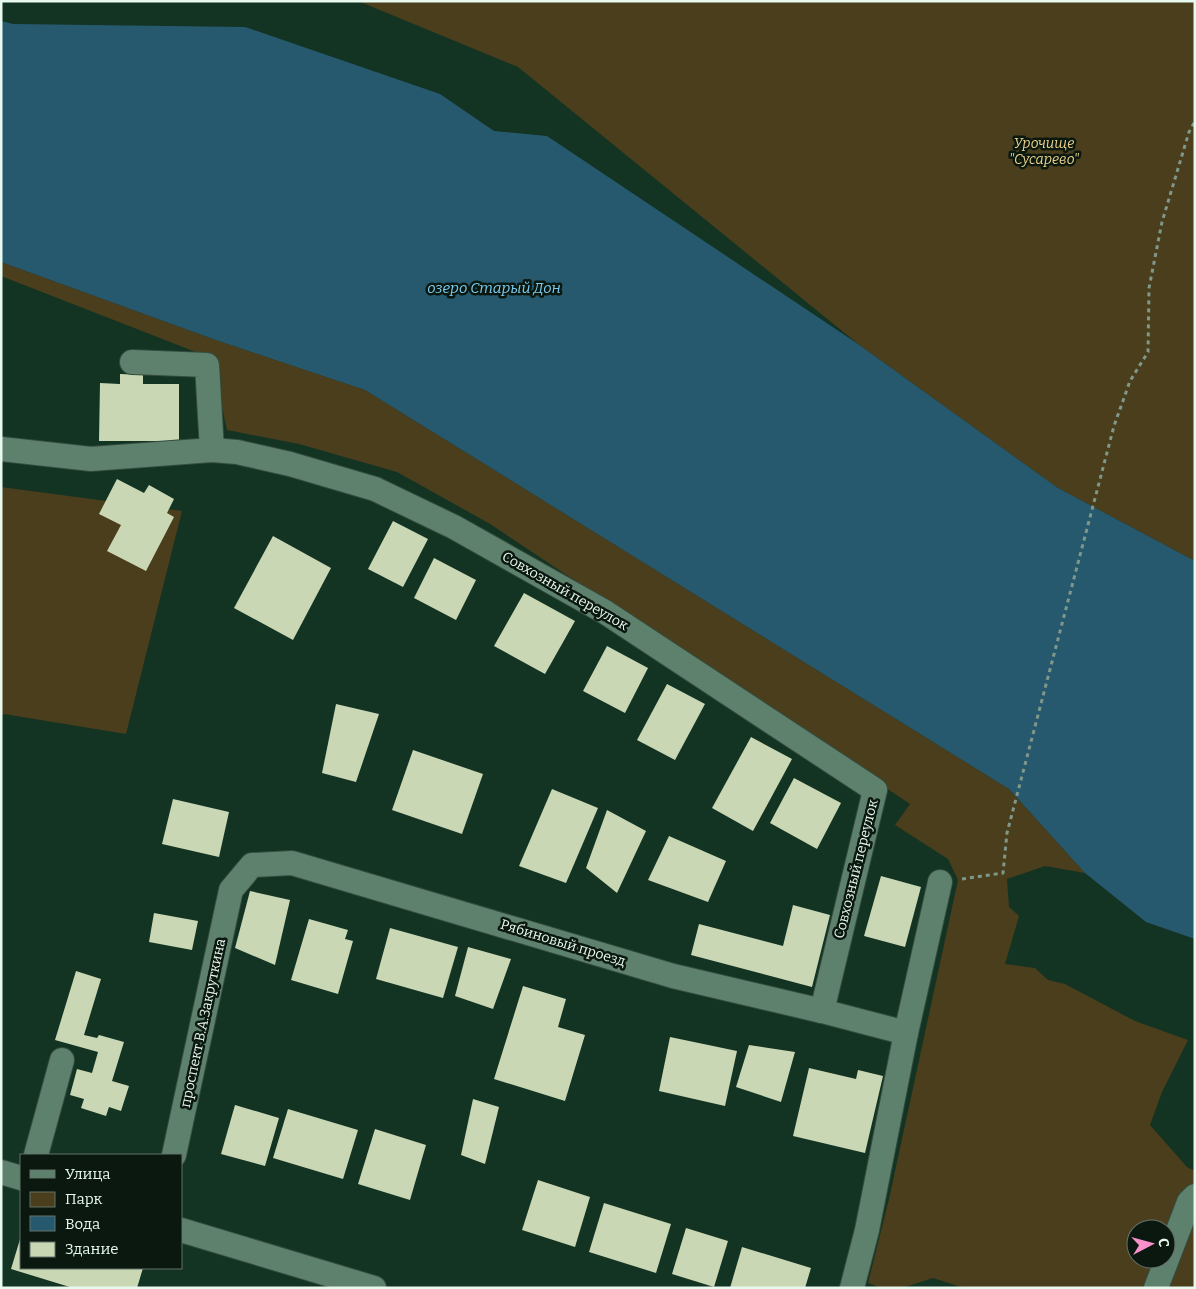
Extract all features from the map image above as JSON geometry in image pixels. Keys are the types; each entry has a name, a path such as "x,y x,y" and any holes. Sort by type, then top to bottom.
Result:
{"street":[{"path":"132,362 207,364 212,450"},
{"name":"Совхозный переулок","path":"1,449 91,459 212,450 238,452 290,464 375,489 454,527 605,612 875,790 822,1010"},
{"name":"Рябиновый проезд","path":"231,890 252,865 292,863 673,976 822,1010 906,1033"},
{"path":"852,1288 867,1230 906,1033 940,882"},
{"name":"проспект В.А.Закруткина","path":"174,1154 231,890"},
{"path":"36,1154 62,1060"},
{"path":"1,1172 20,1178"},
{"path":"1156,1288 1189,1202 1195,1196"},
{"path":"182,1230 374,1288"}],"path":[{"path":"940,882 1003,874 1007,833 1114,426 1130,381 1148,352 1149,288 1162,222 1189,132 1195,122"}],"green space":[{"name":"Урочище \"Сусарево\"","path":"358,1 1195,1 1195,561 1058,488 858,344 518,67"},
{"path":"1,262 213,339 365,390 1009,789 1085,873 1045,866 1007,879 1009,907 1019,916 1005,964 1035,968 1048,980 1065,984 1135,1021 1188,1040 1162,1092 1150,1125 1187,1167 1195,1171 1195,1288 964,1288 933,1278 902,1288 881,1288 868,1283 889,1199 958,880 948,859 895,825 910,804 490,524 397,472 299,444 227,430 211,358 1,276"},
{"path":"1,487 182,511 126,734 4,714 1,716"}],"water":[{"name":"озеро Старый Дон","path":"1,21 13,24 245,27 440,94 494,131 547,136 858,344 1058,488 1195,561 1195,939 1146,922 1085,873 1009,789 365,390 213,339 1,262"}],"building":[{"path":"120,374 143,375 143,384 179,384 179,441 99,441 100,383 120,384"},
{"path":"117,479 144,493 149,485 174,499 167,513 174,517 146,571 107,551 121,525 99,514"},
{"path":"393,521 428,539 403,587 368,569"},
{"path":"273,536 331,568 293,640 234,608"},
{"path":"434,558 476,580 456,620 414,598"},
{"path":"524,593 575,621 545,674 494,646"},
{"path":"607,646 648,668 625,713 583,691"},
{"path":"667,684 705,704 675,760 637,740"},
{"path":"336,704 379,714 356,782 322,773"},
{"path":"751,737 792,759 753,831 712,808"},
{"path":"413,750 483,774 462,834 392,810"},
{"path":"794,778 841,803 817,849 770,823"},
{"path":"552,789 598,808 566,883 519,866"},
{"path":"173,799 229,812 219,857 162,844"},
{"path":"607,810 646,831 617,893 586,868"},
{"path":"669,836 726,861 708,902 648,880"},
{"path":"881,876 921,887 905,947 864,936"},
{"path":"250,891 290,900 275,965 235,948"},
{"path":"793,905 830,915 812,987 691,955 699,924 783,946"},
{"path":"154,913 198,921 192,950 149,942"},
{"path":"309,919 348,930 345,939 353,941 338,994 291,980"},
{"path":"390,928 458,947 443,998 376,979"},
{"path":"468,947 511,959 493,1009 455,996"},
{"path":"76,971 101,979 84,1035 97,1038 99,1035 124,1042 112,1081 129,1086 121,1111 109,1107 106,1116 81,1108 84,1099 70,1095 77,1069 92,1073 98,1052 55,1040"},
{"path":"523,986 566,999 558,1027 585,1035 565,1101 494,1079"},
{"path":"670,1037 737,1051 725,1106 659,1091"},
{"path":"749,1045 795,1052 781,1102 736,1087"},
{"path":"809,1068 856,1079 858,1070 883,1076 865,1153 793,1136"},
{"path":"473,1099 499,1107 485,1164 461,1155"},
{"path":"235,1105 279,1118 265,1166 221,1154"},
{"path":"288,1109 358,1130 343,1179 273,1158"},
{"path":"375,1129 426,1145 410,1200 358,1184"},
{"path":"538,1180 590,1197 575,1247 522,1230"},
{"path":"604,1203 671,1224 656,1273 589,1252"},
{"path":"686,1228 728,1241 714,1287 672,1274"},
{"path":"20,1239 20,1269 143,1269 137,1288 73,1288 11,1269"},
{"path":"742,1247 811,1268 805,1288 730,1288"}]}
